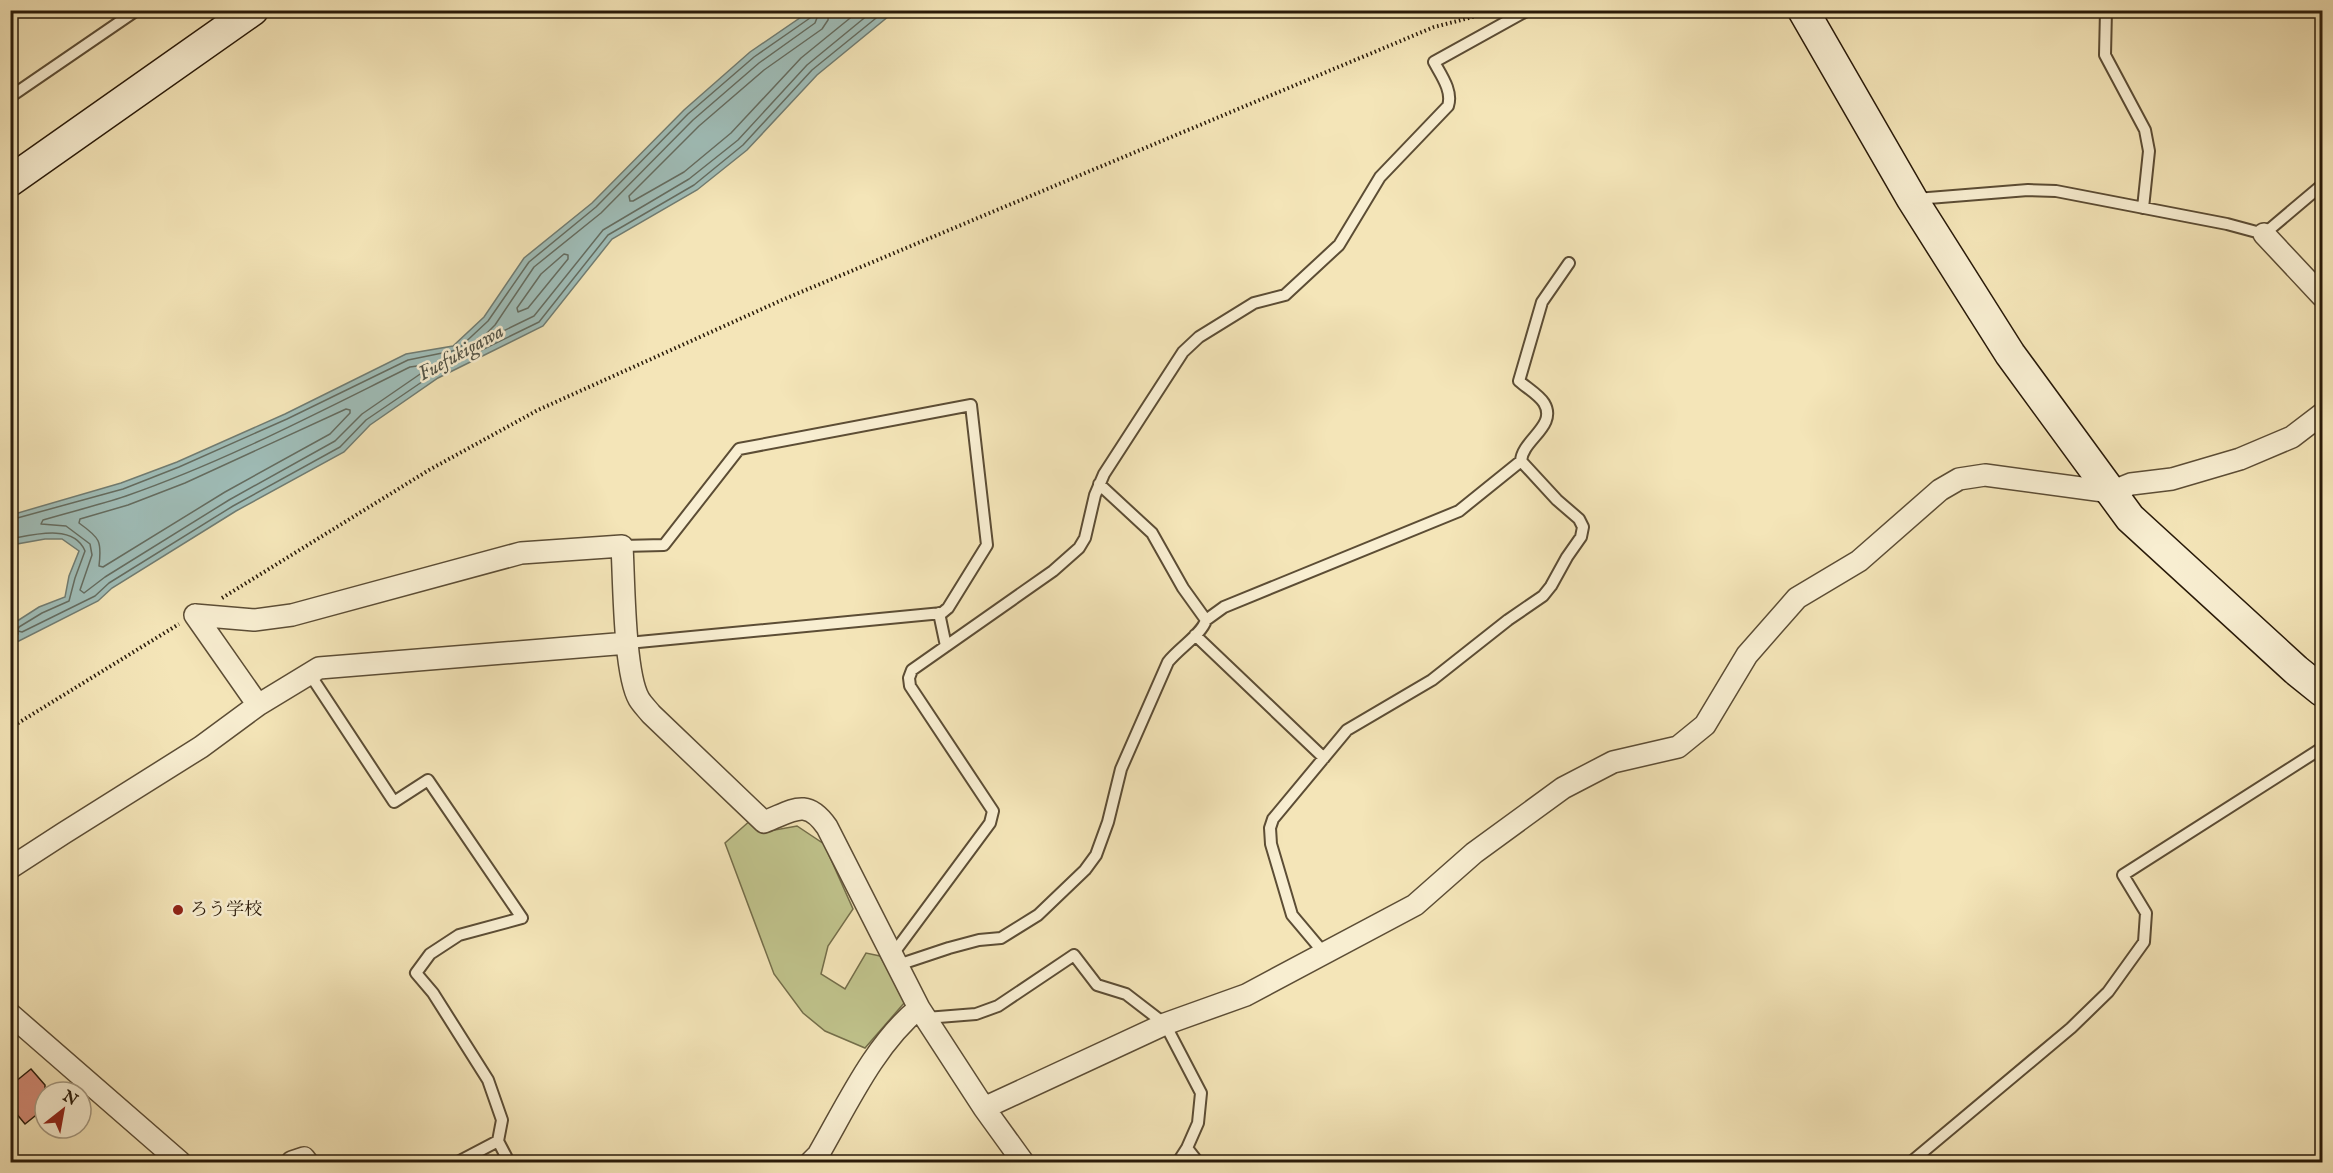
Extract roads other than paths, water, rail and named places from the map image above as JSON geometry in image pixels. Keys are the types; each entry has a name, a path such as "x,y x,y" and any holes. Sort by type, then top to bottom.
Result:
{"street":[{"path":"10,181 253,10"},
{"path":"1803,10 1912,199 2010,354 2130,518 2296,670 2322,690"},
{"path":"2264,234 2322,296"},
{"path":"984,1108 1165,1024 1246,995 1415,905 1474,854 1563,788 1613,762 1678,747 1705,725 1747,655 1797,598 1859,561 1940,490 1959,479 1985,475 2111,492 2131,484 2172,479 2240,459 2292,437 2322,414"},
{"path":"258,705 195,615 254,620 292,615 522,553 622,546 628,643 633,683 639,699 651,714 764,822 799,809 809,809 818,814 827,827 922,1013 984,1108 1023,1162"},
{"path":"10,868 201,747 258,705 319,668 628,643"},
{"path":"811,1162 818,1155 870,1066 903,1021 922,1013"},
{"path":"10,1014 180,1162"},
{"path":"292,1162 304,1158 307,1162"}],"lane":[{"path":"10,97 137,10"},
{"path":"896,960 990,823 993,811 910,686 909,678 912,670 1053,571 1079,548 1099,484 1184,352 1199,338 1254,303 1285,295 1339,245 1380,177 1448,106 1449,92 1434,62 1528,10"},
{"path":"2106,10 2105,55 2145,130 2149,151 2143,208"},
{"path":"1912,199 2028,190 2056,191 2227,224 2264,234 2322,185"},
{"path":"1324,953 1292,915 1272,844 1270,828 1273,819 1347,730 1432,680 1508,620 1543,596 1581,537 1583,527 1580,519 1557,500 1521,461 1521,455 1528,444 1545,426 1547,412 1544,403 1520,381 1542,302 1569,263"},
{"path":"622,546 664,545 739,449 971,405 987,545 948,608 939,613 628,643"},
{"path":"896,960 979,940 1001,938 1038,915 1085,870 1096,855 1108,822 1121,769 1168,662 1179,648 1203,629 1206,620 1224,608 1459,511 1521,461"},
{"path":"1099,484 1152,533 1183,588 1206,620"},
{"path":"939,613 946,646"},
{"path":"1196,635 1324,758"},
{"path":"309,674 394,802 428,780 522,918 459,935 430,954 416,973 433,993 488,1080 502,1120 498,1141 508,1162"},
{"path":"1911,1162 2071,1028 2108,992 2144,942 2146,913 2123,875 2322,748"},
{"path":"922,1013 976,1014 998,1006 1074,956 1097,985 1126,994 1165,1024 1201,1093 1198,1123 1178,1162"},
{"path":"458,1162 498,1141"},
{"path":"1187,1148 1198,1162"}],"water":[{"name":"Fuefukigawa","path":"810,11 895,11 817,75 747,150 697,190 612,239 543,326 438,378 370,425 344,452 236,511 112,588 98,601 11,645 11,625 39,607 65,597 69,576 79,551 62,539 45,539 11,545 11,515 121,483 177,462 285,414 406,354 453,346 484,317 524,258 592,203 684,110 750,52"}],"place":[{"name":"ろう学校","path":"178,910"}]}
